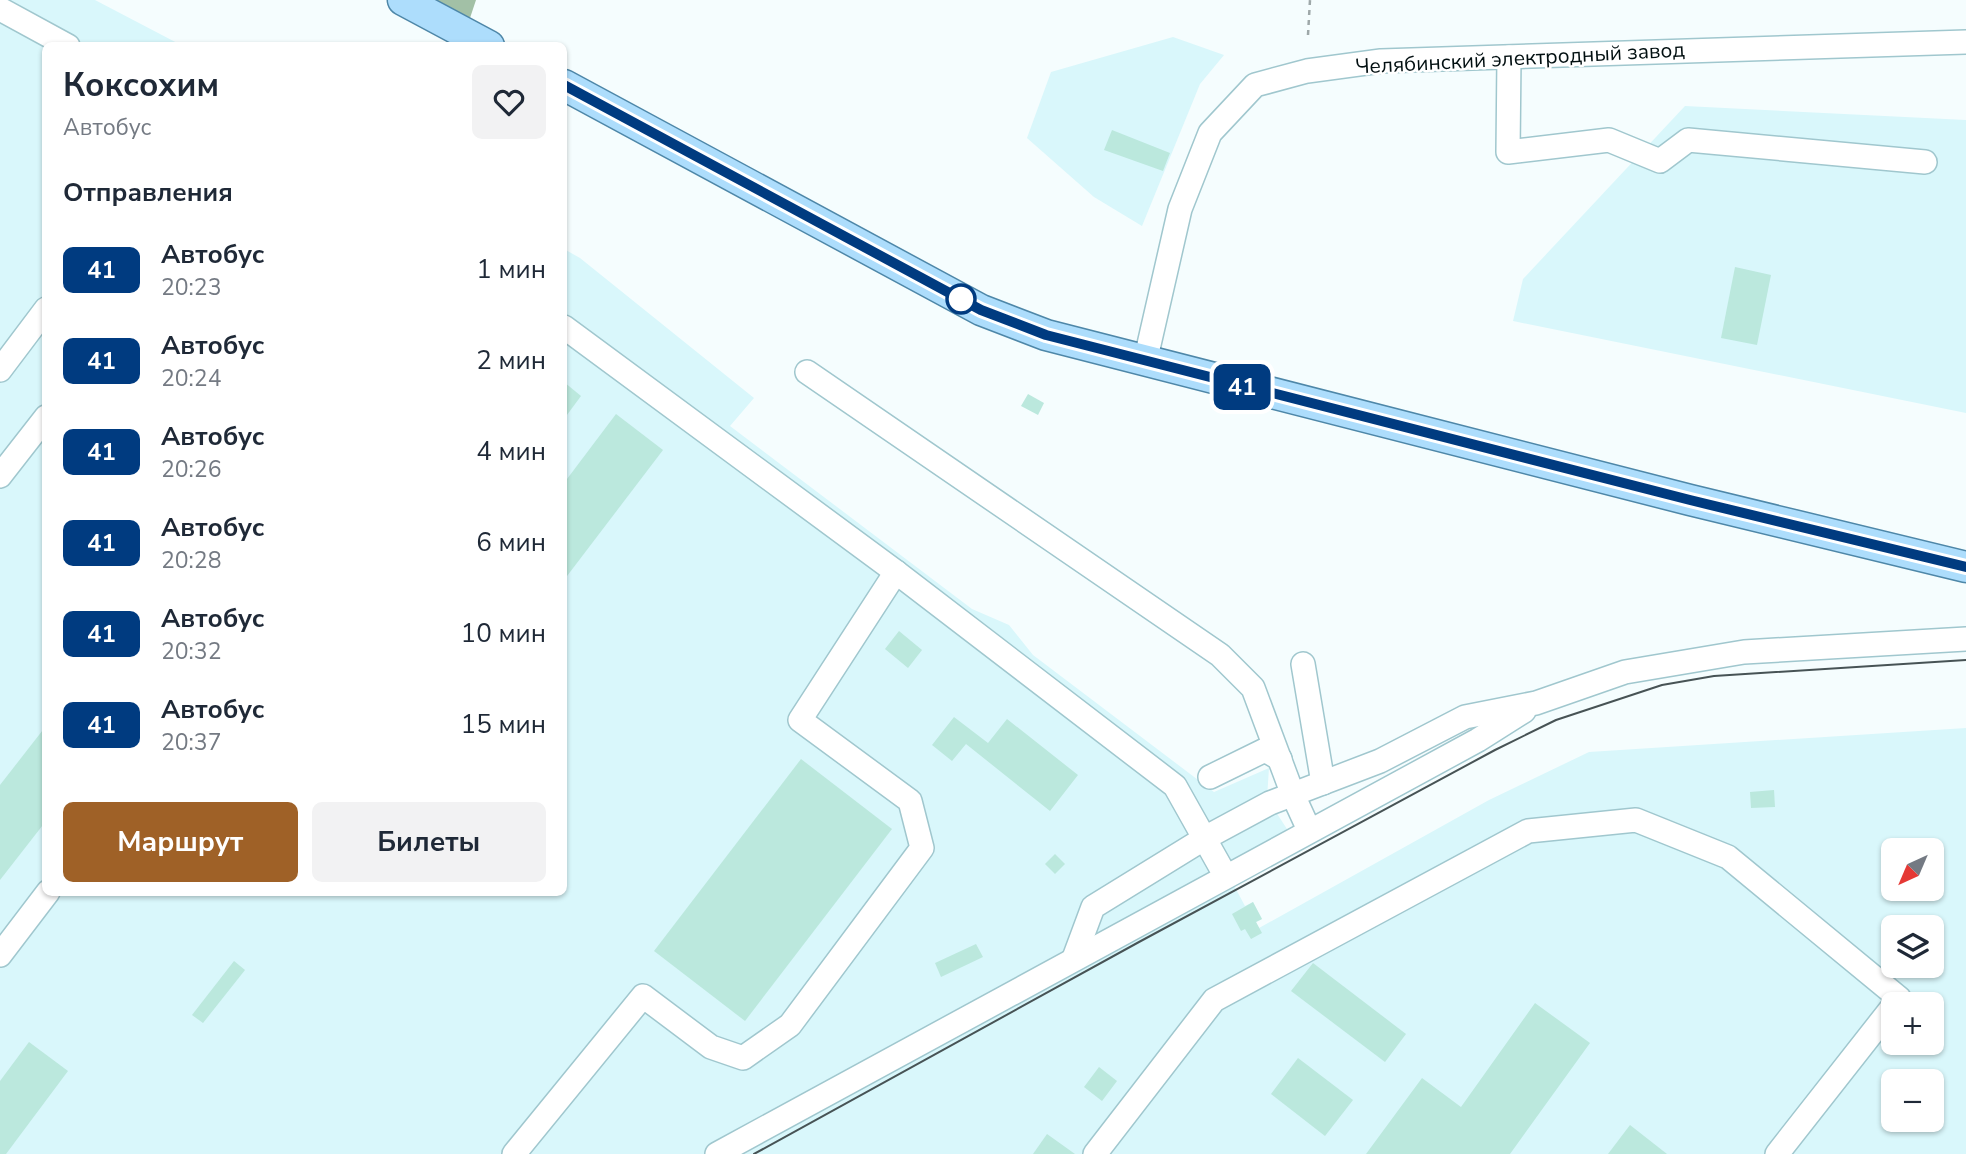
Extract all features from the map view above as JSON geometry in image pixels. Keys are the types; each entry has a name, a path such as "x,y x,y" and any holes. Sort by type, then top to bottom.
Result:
{"main road":[{"path":"403,0 482,42"},
{"path":"567,87 981,310 1046,335 1690,500 1966,567"}],"street":[{"path":"0,9 61,42"},
{"name":"Челябинский электродный завод","path":"1145,362 1180,209 1210,133 1255,85 1307,71 1381,61 1966,42"},
{"path":"1509,57 1507,152 1609,141 1660,161 1688,139 1925,162"},
{"path":"0,370 42,314"},
{"path":"567,329 895,572 1175,786 1225,875"},
{"path":"807,372 1220,655 1253,688 1293,795 1310,830"},
{"path":"0,476 42,422"},
{"path":"514,1154 643,996 711,1047 743,1058 790,1025 922,848 911,801 800,720 895,572"},
{"path":"1074,958 1093,907 1205,838 1293,795 1380,761 1465,717 1536,704 1625,672 1744,652 1966,639"},
{"path":"1303,664 1323,783"},
{"path":"717,1154 1225,875 1478,740 1536,704"},
{"path":"1210,777 1265,750 1280,760"},
{"path":"1095,1154 1214,1000 1528,831 1636,820 1728,858 1892,992"},
{"path":"0,955 45,896"},
{"path":"1777,1154 1881,1022"}],"path":[{"path":"1308,35 1310,0"}],"shaded area":[{"path":"0,0 95,0 175,42 42,42 42,896 567,896 567,251 580,258 754,398 730,426 972,609 1009,625 1033,655 1214,792 1269,768 1267,798 1296,843 1231,880 1245,906 1253,902 1262,919 1256,922 1259,928 1489,800 1589,752 1966,728 1966,1154 0,1154"},
{"path":"1173,37 1224,55 1200,84 1142,226 1094,197 1027,138 1051,72"},
{"path":"1685,106 1966,120 1966,413 1513,321 1523,279"}],"green space":[{"path":"432,0 476,0 469,21"}],"building":[{"path":"1112,130 1170,153 1163,171 1104,150"},
{"path":"1735,267 1771,275 1757,345 1721,338"},
{"path":"567,384 581,396 567,415"},
{"path":"1028,394 1044,403 1038,415 1021,406"},
{"path":"616,414 663,450 567,576 567,479"},
{"path":"899,631 922,650 908,668 885,649"},
{"path":"954,717 988,743 1007,719 1078,775 1050,811 966,744 952,761 932,745"},
{"path":"42,731 42,826 0,880 0,785"},
{"path":"801,759 892,829 745,1021 654,951"},
{"path":"1774,790 1775,807 1751,808 1750,792"},
{"path":"1055,854 1065,864 1055,874 1045,864"},
{"path":"1253,902 1262,919 1256,922 1262,933 1251,939 1245,929 1241,931 1232,914"},
{"path":"976,944 983,957 941,977 935,963"},
{"path":"234,961 245,970 203,1023 192,1015"},
{"path":"1313,963 1406,1034 1385,1062 1291,991"},
{"path":"1535,1003 1590,1043 1510,1154 1366,1154 1422,1078 1461,1107"},
{"path":"29,1042 68,1071 6,1154 0,1154 0,1081"},
{"path":"1298,1058 1353,1100 1325,1136 1271,1094"},
{"path":"1099,1067 1117,1081 1102,1101 1084,1087"},
{"path":"1630,1125 1667,1154 1608,1154"},
{"path":"1047,1134 1075,1154 1033,1154"}],"tram line":[{"path":"754,1154 1139,942 1495,750 1556,720 1662,685 1714,676 1966,660"}],"bus line":[{"name":"41","path":"567,87 981,310 1046,335 1690,500 1966,567"}]}
